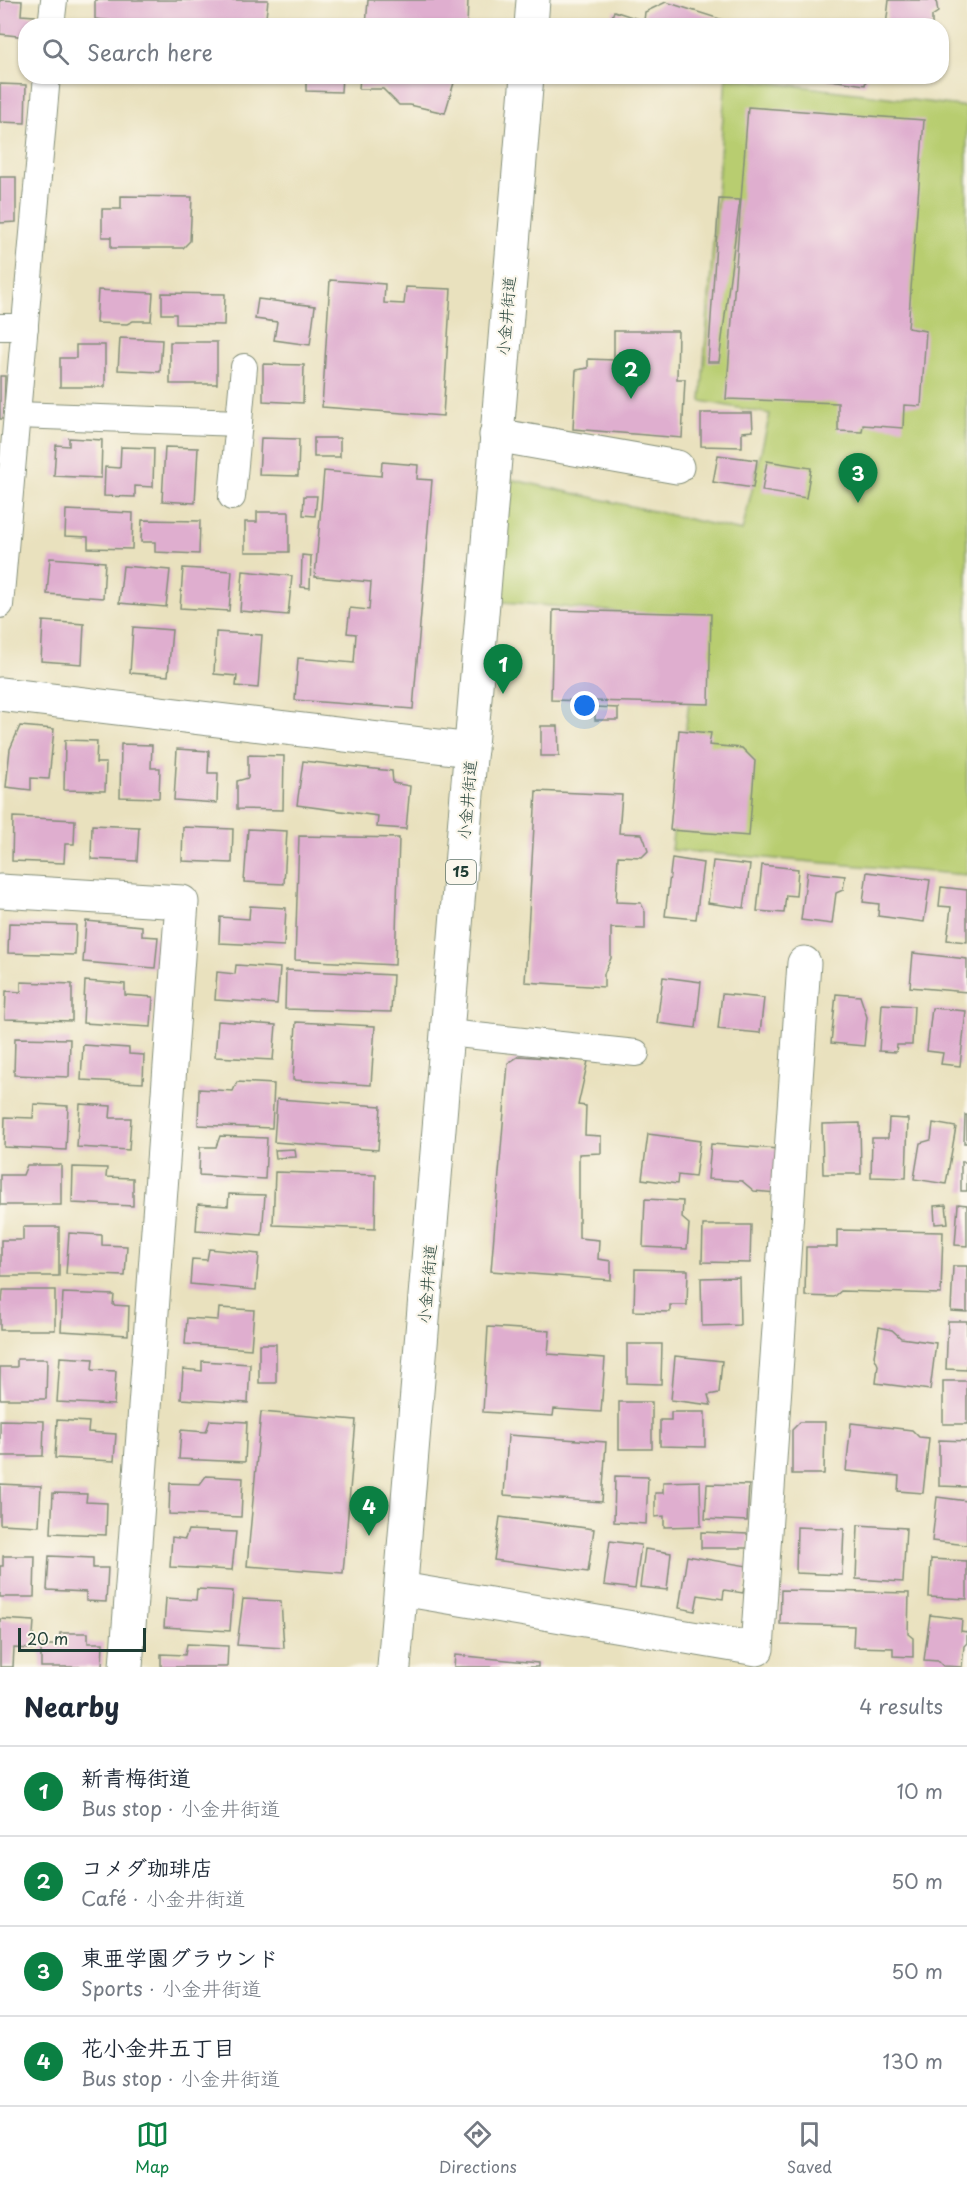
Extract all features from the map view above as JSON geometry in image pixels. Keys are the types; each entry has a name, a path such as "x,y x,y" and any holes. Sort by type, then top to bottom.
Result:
{"street":[{"path":"532,18 533,0"},
{"name":"小金井街道","path":"394,1667 526,84"},
{"path":"496,435 676,466"},
{"path":"0,694 471,750"},
{"path":"0,891 182,902 126,1667"},
{"path":"401,1589 757,1649 804,963"}],"lane":[{"path":"52,18 54,0"},
{"path":"0,605 6,471 17,415 12,327 46,84"},
{"path":"232,497 244,367"},
{"path":"17,415 239,423"},
{"path":"448,1033 636,1053"}],"green space":[{"path":"725,84 782,84 967,107 967,875 671,850 699,619 482,600 492,475 742,531 770,414 701,401"}],"building":[{"path":"0,0 22,1 21,15 35,16 35,18 18,18 18,36 0,34"},
{"path":"95,0 268,0 266,18 95,18"},
{"path":"368,0 468,0 467,18 367,18"},
{"path":"889,0 936,0 938,12 932,18 887,18"},
{"path":"666,2 717,18 644,18 645,12"},
{"path":"614,11 635,18 612,18"},
{"path":"0,84 26,85 25,123 0,122"},
{"path":"306,84 342,84 341,92 306,91"},
{"path":"359,84 454,84 445,113 410,105 399,105 383,89 359,89"},
{"path":"748,107 924,120 908,328 926,331 921,406 904,405 903,428 863,425 862,432 838,431 838,403 726,399"},
{"path":"0,177 16,177 16,222 0,223"},
{"path":"121,196 192,197 190,241 183,248 111,248 111,237 102,237 102,209 121,209"},
{"path":"719,199 740,200 719,362 708,362"},
{"path":"330,280 385,284 384,303 404,304 406,287 451,289 443,416 322,407"},
{"path":"98,290 153,293 151,321 133,321 127,324 96,323"},
{"path":"162,293 225,294 224,325 176,324 176,314 162,314"},
{"path":"258,299 315,306 310,345 274,340 277,322 255,319"},
{"path":"614,331 678,331 677,379 685,379 682,438 573,429 576,370 588,368 588,359 614,360"},
{"path":"120,338 162,340 160,372 118,370"},
{"path":"170,342 217,342 217,384 170,384"},
{"path":"76,345 105,345 105,387 60,387 60,358 76,358"},
{"path":"263,364 304,365 303,403 263,401"},
{"path":"0,376 5,376 4,419 0,419"},
{"path":"701,413 752,413 753,431 742,432 742,447 701,446"},
{"path":"69,438 102,440 101,478 54,476 56,445 69,446"},
{"path":"261,438 299,439 298,476 259,475"},
{"path":"314,438 340,438 340,457 314,457"},
{"path":"121,447 154,448 153,487 135,486 135,497 104,496 105,467 120,468"},
{"path":"165,447 198,448 195,503 162,501"},
{"path":"718,455 757,460 753,488 713,482"},
{"path":"767,461 811,468 806,498 762,491"},
{"path":"382,462 418,465 417,479 432,480 413,709 295,700 298,658 354,663 356,634 347,633 350,608 369,610 371,582 315,577 324,471 381,476"},
{"path":"304,496 317,496 315,516 303,515"},
{"path":"66,510 133,513 132,549 88,548 88,537 65,536"},
{"path":"257,512 289,512 289,552 245,552 245,522 257,522"},
{"path":"142,520 200,521 199,554 155,552 155,542 141,542"},
{"path":"302,555 311,556 310,588 301,587"},
{"path":"50,558 105,562 103,598 47,594"},
{"path":"123,566 170,570 166,607 119,603"},
{"path":"183,568 232,571 229,611 180,608"},
{"path":"243,571 292,576 288,615 240,611"},
{"path":"553,610 711,614 709,704 551,700"},
{"path":"43,621 84,624 82,664 41,661"},
{"path":"133,627 172,630 168,676 130,673"},
{"path":"216,632 262,635 258,688 236,686 237,676 214,674"},
{"path":"595,707 618,708 618,720 595,720"},
{"path":"20,726 54,729 49,779 31,778 31,790 6,787 10,749"},
{"path":"541,726 558,726 559,756 541,756"},
{"path":"679,730 711,733 709,745 742,748 755,761 749,836 670,830"},
{"path":"65,740 97,741 96,763 106,763 105,791 64,790"},
{"path":"121,744 152,745 151,768 160,768 159,798 120,797"},
{"path":"177,749 209,751 208,773 218,773 217,803 174,800"},
{"path":"248,755 284,756 283,810 237,809 237,781 248,778"},
{"path":"303,761 392,771 393,783 410,786 406,829 377,827 378,816 297,805"},
{"path":"536,791 622,795 619,833 642,834 645,841 648,851 642,857 618,856 616,902 641,903 645,912 645,929 611,928 611,958 604,974 604,987 525,982"},
{"path":"13,817 75,820 74,844 65,844 64,863 12,861"},
{"path":"92,825 139,827 137,861 91,859"},
{"path":"183,827 233,829 232,863 182,861"},
{"path":"248,829 287,831 284,884 244,882"},
{"path":"299,836 399,838 395,965 295,960"},
{"path":"672,858 703,863 696,919 665,916"},
{"path":"713,861 750,865 744,908 708,903"},
{"path":"762,865 798,869 796,896 786,895 784,913 757,911"},
{"path":"807,872 845,876 843,890 836,893 832,924 801,920"},
{"path":"867,872 930,880 924,922 878,916 879,904 863,902"},
{"path":"941,887 967,890 967,942 947,940 951,907 939,906"},
{"path":"250,906 286,908 284,946 219,943 220,917 249,919"},
{"path":"86,921 142,926 142,936 158,937 155,968 83,962"},
{"path":"9,923 76,925 75,955 8,953"},
{"path":"913,953 967,959 967,992 910,987"},
{"path":"236,965 280,968 277,1004 215,1000 217,972 235,974"},
{"path":"286,970 393,975 391,1012 285,1009"},
{"path":"663,977 701,982 696,1028 657,1023"},
{"path":"85,981 125,984 125,995 153,997 151,1027 83,1023"},
{"path":"21,982 72,984 72,1021 5,1019 6,991 21,992"},
{"path":"722,994 764,998 760,1033 718,1029"},
{"path":"836,994 860,996 867,1017 864,1046 831,1043"},
{"path":"882,1004 914,1006 912,1045 897,1045 896,1052 879,1051"},
{"path":"932,1008 966,1011 960,1066 941,1064 943,1053 927,1051"},
{"path":"218,1021 276,1025 273,1060 215,1057"},
{"path":"296,1022 375,1026 371,1085 293,1080"},
{"path":"15,1038 70,1039 69,1077 14,1075"},
{"path":"83,1045 129,1048 129,1054 144,1055 143,1083 81,1080"},
{"path":"519,1056 588,1061 578,1105 586,1106 585,1135 601,1136 601,1153 579,1154 579,1238 599,1240 598,1259 611,1261 611,1280 491,1271 508,1063"},
{"path":"237,1082 274,1084 272,1128 198,1125 199,1089 233,1091"},
{"path":"277,1099 381,1106 378,1150 274,1142"},
{"path":"34,1104 68,1106 66,1150 4,1147 5,1117 33,1118"},
{"path":"80,1104 111,1106 110,1118 131,1118 129,1150 77,1147"},
{"path":"965,1115 967,1115 967,1143 964,1143"},
{"path":"889,1118 908,1119 906,1178 871,1177 872,1138 888,1138"},
{"path":"860,1123 861,1174 823,1174 822,1124"},
{"path":"933,1123 956,1127 946,1184 914,1179 920,1143 931,1140"},
{"path":"648,1134 700,1141 695,1177 678,1175 677,1184 642,1179"},
{"path":"220,1136 267,1138 265,1179 199,1175 200,1147 216,1147"},
{"path":"711,1144 779,1149 776,1193 754,1191 742,1181 708,1179"},
{"path":"295,1149 296,1157 276,1158 275,1150"},
{"path":"961,1162 967,1162 967,1191 961,1191"},
{"path":"27,1165 61,1165 61,1205 0,1205 0,1175 23,1175"},
{"path":"73,1167 107,1168 106,1177 133,1178 133,1206 72,1203"},
{"path":"275,1172 376,1175 375,1229 273,1225"},
{"path":"229,1194 265,1195 262,1235 196,1230 198,1204 228,1206"},
{"path":"645,1199 683,1201 682,1218 689,1224 687,1249 643,1247"},
{"path":"958,1204 967,1205 967,1246 955,1245"},
{"path":"946,1205 948,1223 935,1224 934,1206"},
{"path":"703,1225 751,1225 750,1263 702,1262"},
{"path":"23,1227 59,1227 59,1276 1,1276 1,1240 23,1240"},
{"path":"837,1230 943,1232 941,1294 841,1291 834,1297 805,1296 806,1247 837,1247"},
{"path":"69,1233 102,1235 102,1245 127,1246 125,1276 66,1274"},
{"path":"209,1249 259,1254 256,1290 190,1284 192,1259 207,1260"},
{"path":"953,1266 967,1266 967,1312 951,1311"},
{"path":"635,1269 688,1270 687,1305 670,1305 670,1312 634,1311"},
{"path":"739,1277 740,1325 702,1326 701,1278"},
{"path":"3,1290 55,1290 55,1330 0,1330 0,1302 2,1302"},
{"path":"63,1293 114,1295 113,1305 129,1306 128,1335 61,1331"},
{"path":"219,1308 254,1310 251,1349 185,1344 187,1318 218,1320"},
{"path":"948,1321 967,1321 967,1370 946,1369"},
{"path":"488,1327 550,1331 548,1354 605,1358 601,1412 554,1409 553,1416 483,1412"},
{"path":"879,1327 892,1330 901,1338 936,1343 930,1390 876,1383 878,1365 874,1356"},
{"path":"259,1344 276,1344 276,1383 259,1383"},
{"path":"627,1344 662,1344 661,1384 627,1383"},
{"path":"675,1356 722,1361 719,1393 708,1395 711,1405 671,1400"},
{"path":"60,1357 93,1359 92,1370 116,1371 114,1405 57,1402"},
{"path":"17,1359 47,1359 46,1399 0,1399 0,1367 17,1367"},
{"path":"202,1361 250,1364 248,1403 181,1399 183,1369 202,1371"},
{"path":"943,1381 967,1381 967,1424 943,1424"},
{"path":"619,1402 652,1402 652,1449 619,1449"},
{"path":"261,1412 356,1420 343,1573 247,1566"},
{"path":"671,1412 705,1412 705,1447 660,1446 660,1420 671,1420"},
{"path":"0,1420 44,1421 43,1456 0,1456"},
{"path":"57,1420 89,1422 88,1432 116,1434 114,1461 55,1458"},
{"path":"210,1420 247,1422 245,1462 179,1459 181,1430 206,1432"},
{"path":"800,1422 825,1422 824,1474 792,1474 792,1430"},
{"path":"851,1423 912,1430 919,1437 929,1438 923,1493 898,1491 899,1476 846,1471"},
{"path":"508,1435 606,1442 602,1502 504,1495"},
{"path":"939,1440 967,1441 967,1487 939,1486"},
{"path":"206,1476 243,1478 241,1517 169,1514 170,1483 200,1484"},
{"path":"615,1476 648,1477 646,1524 614,1522"},
{"path":"700,1481 701,1526 664,1527 664,1516 655,1517 655,1493 663,1493 663,1482"},
{"path":"0,1484 41,1486 39,1526 0,1524"},
{"path":"707,1484 749,1485 747,1521 705,1519"},
{"path":"53,1493 87,1494 86,1502 107,1503 106,1535 51,1533"},
{"path":"937,1497 967,1501 967,1545 932,1541"},
{"path":"500,1517 594,1529 588,1572 494,1560"},
{"path":"858,1525 906,1528 903,1582 856,1579"},
{"path":"797,1527 844,1529 842,1575 796,1573"},
{"path":"188,1530 236,1532 232,1570 170,1567 172,1537 185,1539"},
{"path":"701,1532 748,1534 748,1548 701,1548"},
{"path":"610,1541 641,1545 635,1589 604,1585"},
{"path":"645,1549 671,1553 667,1590 640,1587"},
{"path":"3,1556 35,1556 34,1597 0,1597 0,1566 3,1566"},
{"path":"49,1556 93,1558 93,1568 108,1568 106,1602 86,1601 86,1592 47,1590"},
{"path":"687,1556 748,1566 743,1593 724,1590 723,1599 698,1595 695,1611 679,1608"},
{"path":"931,1559 967,1561 967,1599 929,1597"},
{"path":"197,1589 233,1591 230,1631 164,1627 166,1598 196,1600"},
{"path":"781,1590 909,1593 908,1634 913,1638 913,1657 893,1656 893,1648 853,1647 854,1626 780,1624"},
{"path":"243,1599 281,1601 284,1648 237,1645"},
{"path":"930,1615 962,1619 961,1631 967,1632 967,1643 964,1646 962,1667 943,1666 938,1661 924,1660"},
{"path":"0,1619 34,1621 32,1649 14,1648 13,1667 0,1667"},
{"path":"60,1633 88,1633 88,1643 103,1643 102,1667 41,1667 41,1645 60,1645"},
{"path":"187,1644 228,1646 227,1667 161,1667 161,1654 185,1655"},
{"path":"455,1655 538,1663 538,1667 454,1667"}],"place":[{"name":"コメダ珈琲店","path":"631,399"},
{"name":"東亜学園グラウンド","path":"858,503"},
{"name":"新青梅街道","path":"503,694"},
{"name":"花小金井五丁目","path":"369,1536"}]}
